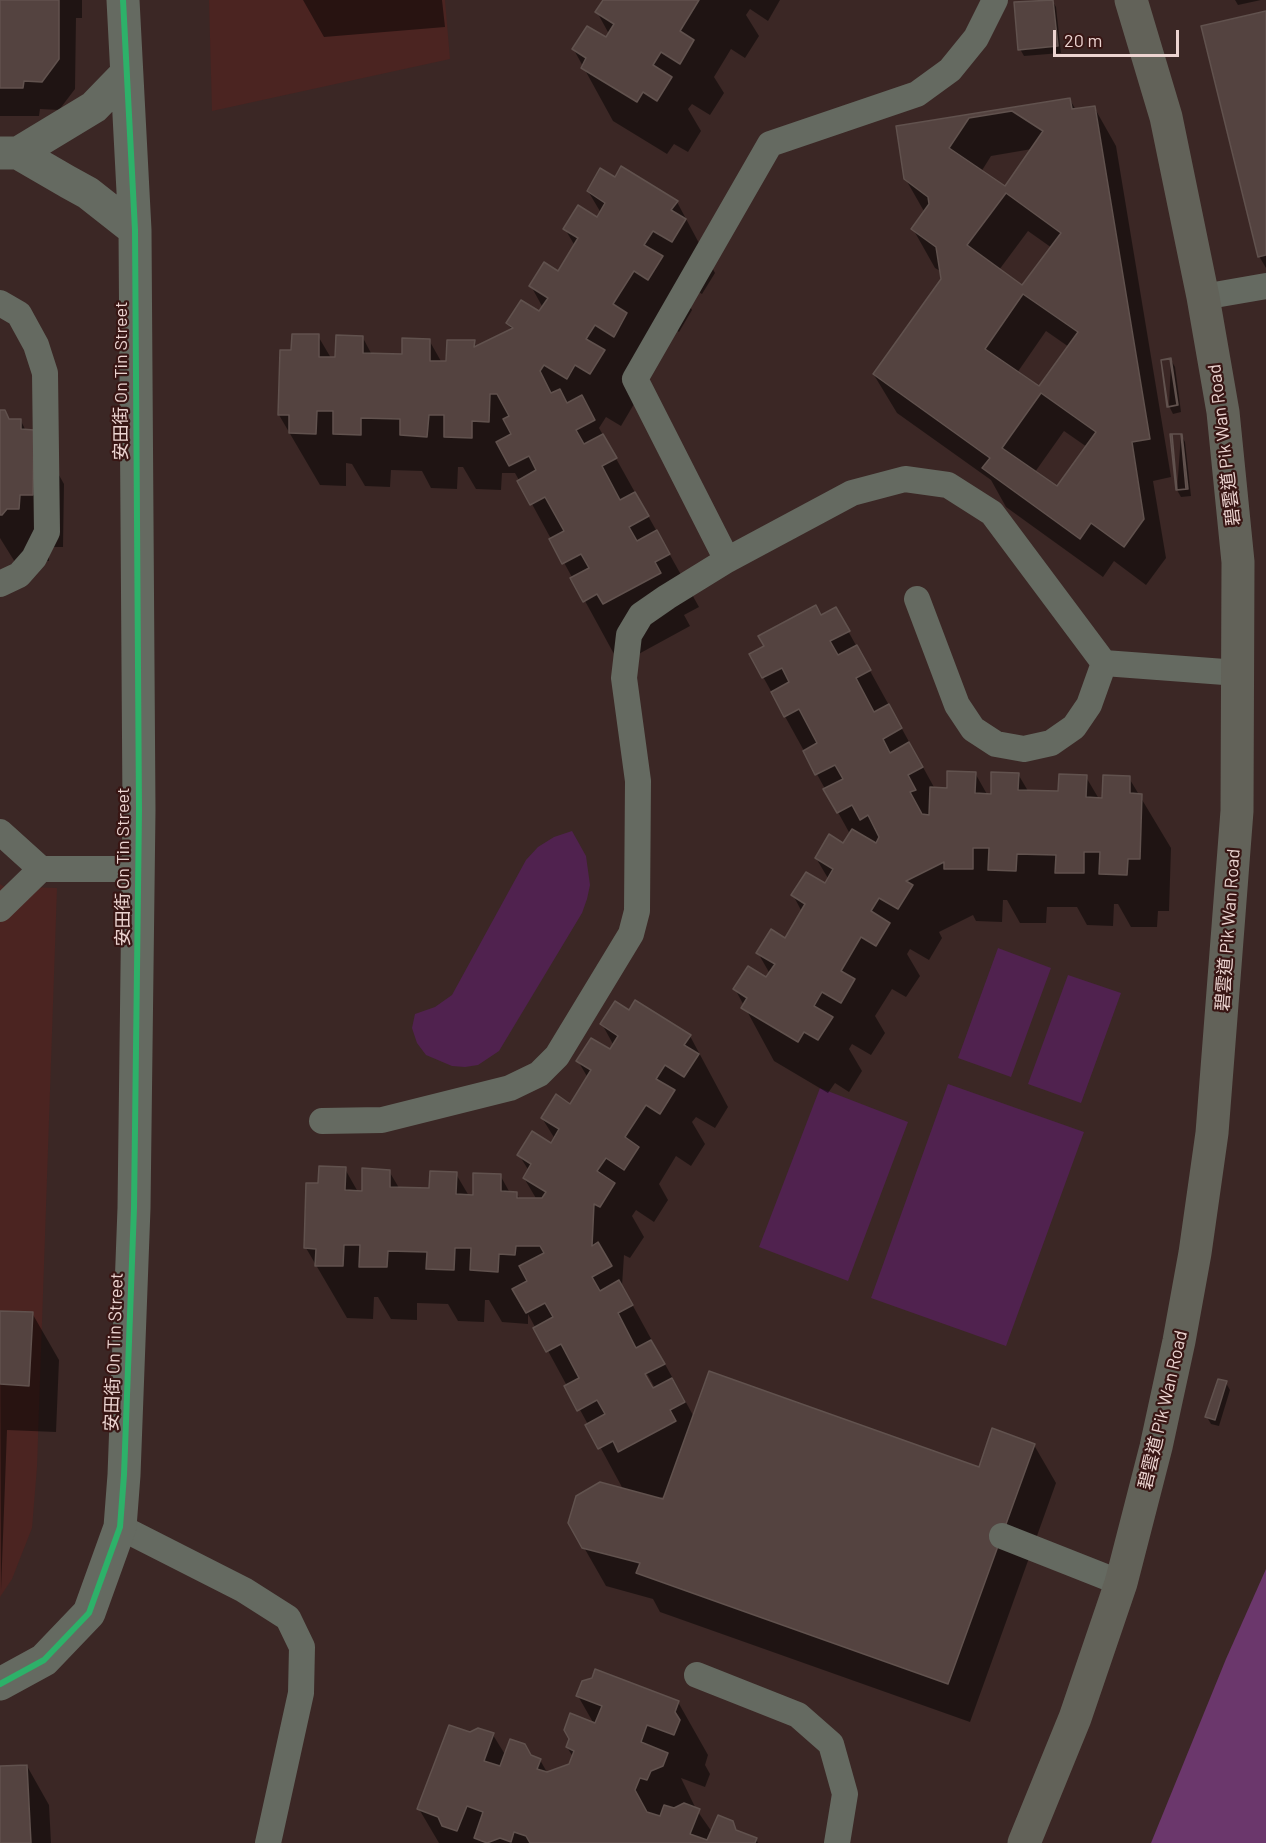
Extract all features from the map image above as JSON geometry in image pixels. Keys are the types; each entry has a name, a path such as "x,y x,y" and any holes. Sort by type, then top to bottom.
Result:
{"main road":[{"name":"碧雲道 Pik Wan Road","path":"1024,1843 1076,1719 1121,1583 1156,1447 1179,1341 1195,1253 1212,1132 1237,811 1238,562 1222,412 1203,297 1166,117 1131,0"}],"street":[{"name":"安田街 On Tin Street","path":"0,1684 44,1660 89,1613 120,1527 124,1474 133,1220 138,868 135,230 123,0"},
{"path":"9,153 94,107 126,74"},
{"path":"9,153 88,193 135,230"}],"lane":[{"path":"727,560 635,379 770,144 917,94 950,70 970,46 994,0"},
{"path":"1203,297 1266,286"},
{"path":"0,303 19,314 36,345 45,373 47,532 34,558 19,575 0,584"},
{"path":"322,1121 382,1120 510,1088 539,1074 557,1056 631,934 637,911 638,781 624,678 629,635 641,615 727,560 852,493 905,479 948,485 993,513 1104,663 1238,673"},
{"path":"917,599 957,705 973,729 996,744 1024,749 1051,743 1074,727 1089,705 1104,663"},
{"path":"0,832 40,869 138,868"},
{"path":"0,909 40,869"},
{"path":"120,1527 244,1590 288,1618 302,1647 301,1693 268,1843"},
{"path":"1002,1536 1121,1583"},
{"path":"697,1675 798,1715 831,1744 845,1794 837,1843"}],"shaded area":[{"path":"209,0 445,0 450,59 212,111"},
{"path":"572,831 586,856 590,885 587,899 582,913 499,1051 478,1065 465,1067 452,1066 426,1055 417,1043 412,1028 415,1014 435,1007 452,995 526,860 538,847 554,837"},
{"path":"0,884 57,888 37,1467 32,1528 12,1579 0,1597"},
{"path":"998,948 1051,968 1011,1077 958,1058"},
{"path":"1068,975 1121,993 1081,1103 1028,1084"},
{"path":"948,1084 1084,1132 1006,1346 871,1298"},
{"path":"820,1088 908,1122 848,1281 759,1247"},
{"path":"1266,1569 1266,1843 1151,1843 1226,1659"}],"building":[{"path":"0,0 59,0 59,59 42,82 24,81 23,88 0,88"},
{"path":"603,0 699,0 680,31 694,40 680,64 661,52 653,65 672,77 657,101 643,92 637,102 581,68 586,58 572,49 587,26 606,37 614,24 595,12"},
{"path":"1053,0 1058,46 1018,50 1014,2"},
{"path":"1266,11 1266,255 1258,257 1201,26"},
{"path":"1070,98 1072,109 1095,106 1150,439 1132,442 1144,519 1124,547 1091,523 1080,539 982,468 990,458 873,374 941,279 936,247 911,229 929,204 928,197 904,179 896,126","holes":["1012,111 1043,131 1005,186 949,148 969,118","1006,193 1061,233 1022,285 967,245","1023,294 1078,332 1039,386 985,349","1041,393 1096,432 1057,486 1002,448"]},
{"path":"621,166 678,201 671,210 686,219 672,242 653,231 644,245 663,256 648,280 634,271 613,304 627,313 614,337 595,325 586,339 605,350 590,374 575,365 567,379 544,365 540,371 551,393 560,389 567,403 582,395 595,420 576,430 584,444 603,434 617,458 602,466 620,500 635,492 649,516 629,527 637,541 657,530 670,554 655,562 661,573 603,604 597,594 583,602 570,578 589,568 581,554 562,564 549,539 564,531 545,497 530,505 517,481 536,470 529,456 509,466 496,442 511,434 503,419 509,416 497,394 490,394 489,422 472,421 472,438 444,437 444,415 429,415 427,437 400,435 400,419 361,418 361,435 333,434 333,411 317,411 316,434 289,433 289,415 278,415 280,350 291,350 292,334 319,334 319,357 335,357 336,335 363,336 363,353 402,354 402,338 430,339 430,361 446,361 447,340 475,340 474,347 513,328 506,323 521,300 539,311 548,298 529,286 544,262 558,271 578,238 563,229 578,205 597,217 605,203 587,191 600,168 615,177"},
{"path":"1171,358 1178,405 1168,407 1161,360"},
{"path":"1170,359 1177,405 1167,407 1161,360"},
{"path":"0,410 5,410 9,419 21,419 21,429 34,430 33,495 20,495 19,509 7,509 2,515 0,515"},
{"path":"1170,434 1181,434 1186,489 1176,490"},
{"path":"1172,434 1182,434 1188,489 1177,490"},
{"path":"816,605 821,615 836,607 850,631 830,641 838,655 857,645 871,670 856,678 874,712 889,704 902,728 883,739 890,753 909,742 923,767 908,775 916,790 910,792 922,814 929,815 930,787 947,788 947,771 976,772 975,793 991,794 991,772 1019,773 1018,790 1058,791 1059,774 1087,775 1086,797 1102,798 1103,775 1130,776 1130,793 1142,794 1140,859 1128,859 1127,875 1099,874 1100,852 1084,852 1084,873 1055,873 1056,855 1017,854 1016,871 988,870 989,848 973,848 973,869 944,869 944,862 906,881 913,885 898,909 879,898 871,911 890,923 876,946 861,937 841,971 855,979 841,1003 822,992 814,1006 833,1017 818,1040 804,1032 798,1042 741,1008 747,998 733,989 748,966 766,977 775,964 756,953 771,929 785,938 805,904 791,895 806,872 825,883 833,869 815,858 829,834 843,843 852,829 876,843 879,837 868,815 860,820 852,805 837,813 823,789 843,779 835,765 815,775 803,751 817,743 799,709 784,717 771,692 789,682 782,668 762,678 749,654 764,646 758,636"},
{"path":"635,1000 691,1035 684,1045 699,1054 684,1077 665,1065 656,1079 675,1090 660,1114 646,1105 625,1137 639,1147 624,1170 606,1158 597,1171 615,1183 600,1207 594,1204 592,1246 598,1242 612,1266 592,1277 600,1291 619,1280 633,1305 618,1313 636,1348 651,1340 665,1364 645,1374 653,1388 672,1378 685,1402 670,1410 676,1421 618,1452 613,1441 598,1449 585,1425 605,1414 597,1400 577,1411 564,1386 579,1378 561,1344 546,1352 533,1328 553,1317 545,1303 526,1313 512,1289 527,1281 519,1266 544,1253 540,1246 516,1246 515,1255 499,1254 498,1272 470,1270 471,1248 455,1248 454,1270 426,1269 427,1252 388,1251 387,1267 359,1267 360,1245 344,1245 343,1266 315,1266 316,1249 304,1248 306,1183 318,1183 319,1166 346,1167 345,1190 362,1191 362,1168 390,1170 390,1187 429,1188 430,1171 457,1172 456,1194 473,1195 473,1173 501,1174 501,1191 517,1192 517,1198 542,1198 546,1192 523,1178 531,1164 517,1155 532,1131 551,1143 559,1129 541,1118 556,1094 570,1104 591,1070 576,1061 591,1038 610,1049 618,1036 600,1024 615,1001 629,1010"},
{"path":"0,1311 33,1312 29,1386 0,1384"},
{"path":"709,1371 979,1467 992,1428 1035,1444 948,1684 636,1573 640,1563 582,1548 568,1523 576,1496 600,1482 663,1499"},
{"path":"1218,1379 1227,1381 1215,1420 1205,1417"},
{"path":"595,1669 679,1701 675,1712 680,1720 674,1735 647,1725 641,1742 668,1753 663,1766 651,1771 647,1780 640,1778 635,1790 647,1812 660,1816 664,1805 674,1808 684,1803 700,1809 690,1834 707,1840 718,1815 733,1821 736,1830 757,1838 755,1843 530,1843 526,1836 514,1832 511,1842 500,1838 487,1843 474,1838 483,1812 467,1806 457,1831 442,1826 438,1817 417,1809 449,1725 470,1732 478,1728 494,1733 484,1761 500,1766 510,1739 525,1744 531,1755 541,1759 537,1769 547,1772 569,1764 574,1751 566,1747 569,1739 564,1730 570,1713 595,1723 602,1706 576,1696 582,1681 592,1678"},
{"path":"27,1765 31,1843 0,1843 0,1766"}],"cycle path":[{"path":"0,1684 44,1660 89,1613 120,1527 124,1475 134,1208 139,810 135,230 123,0"}]}
